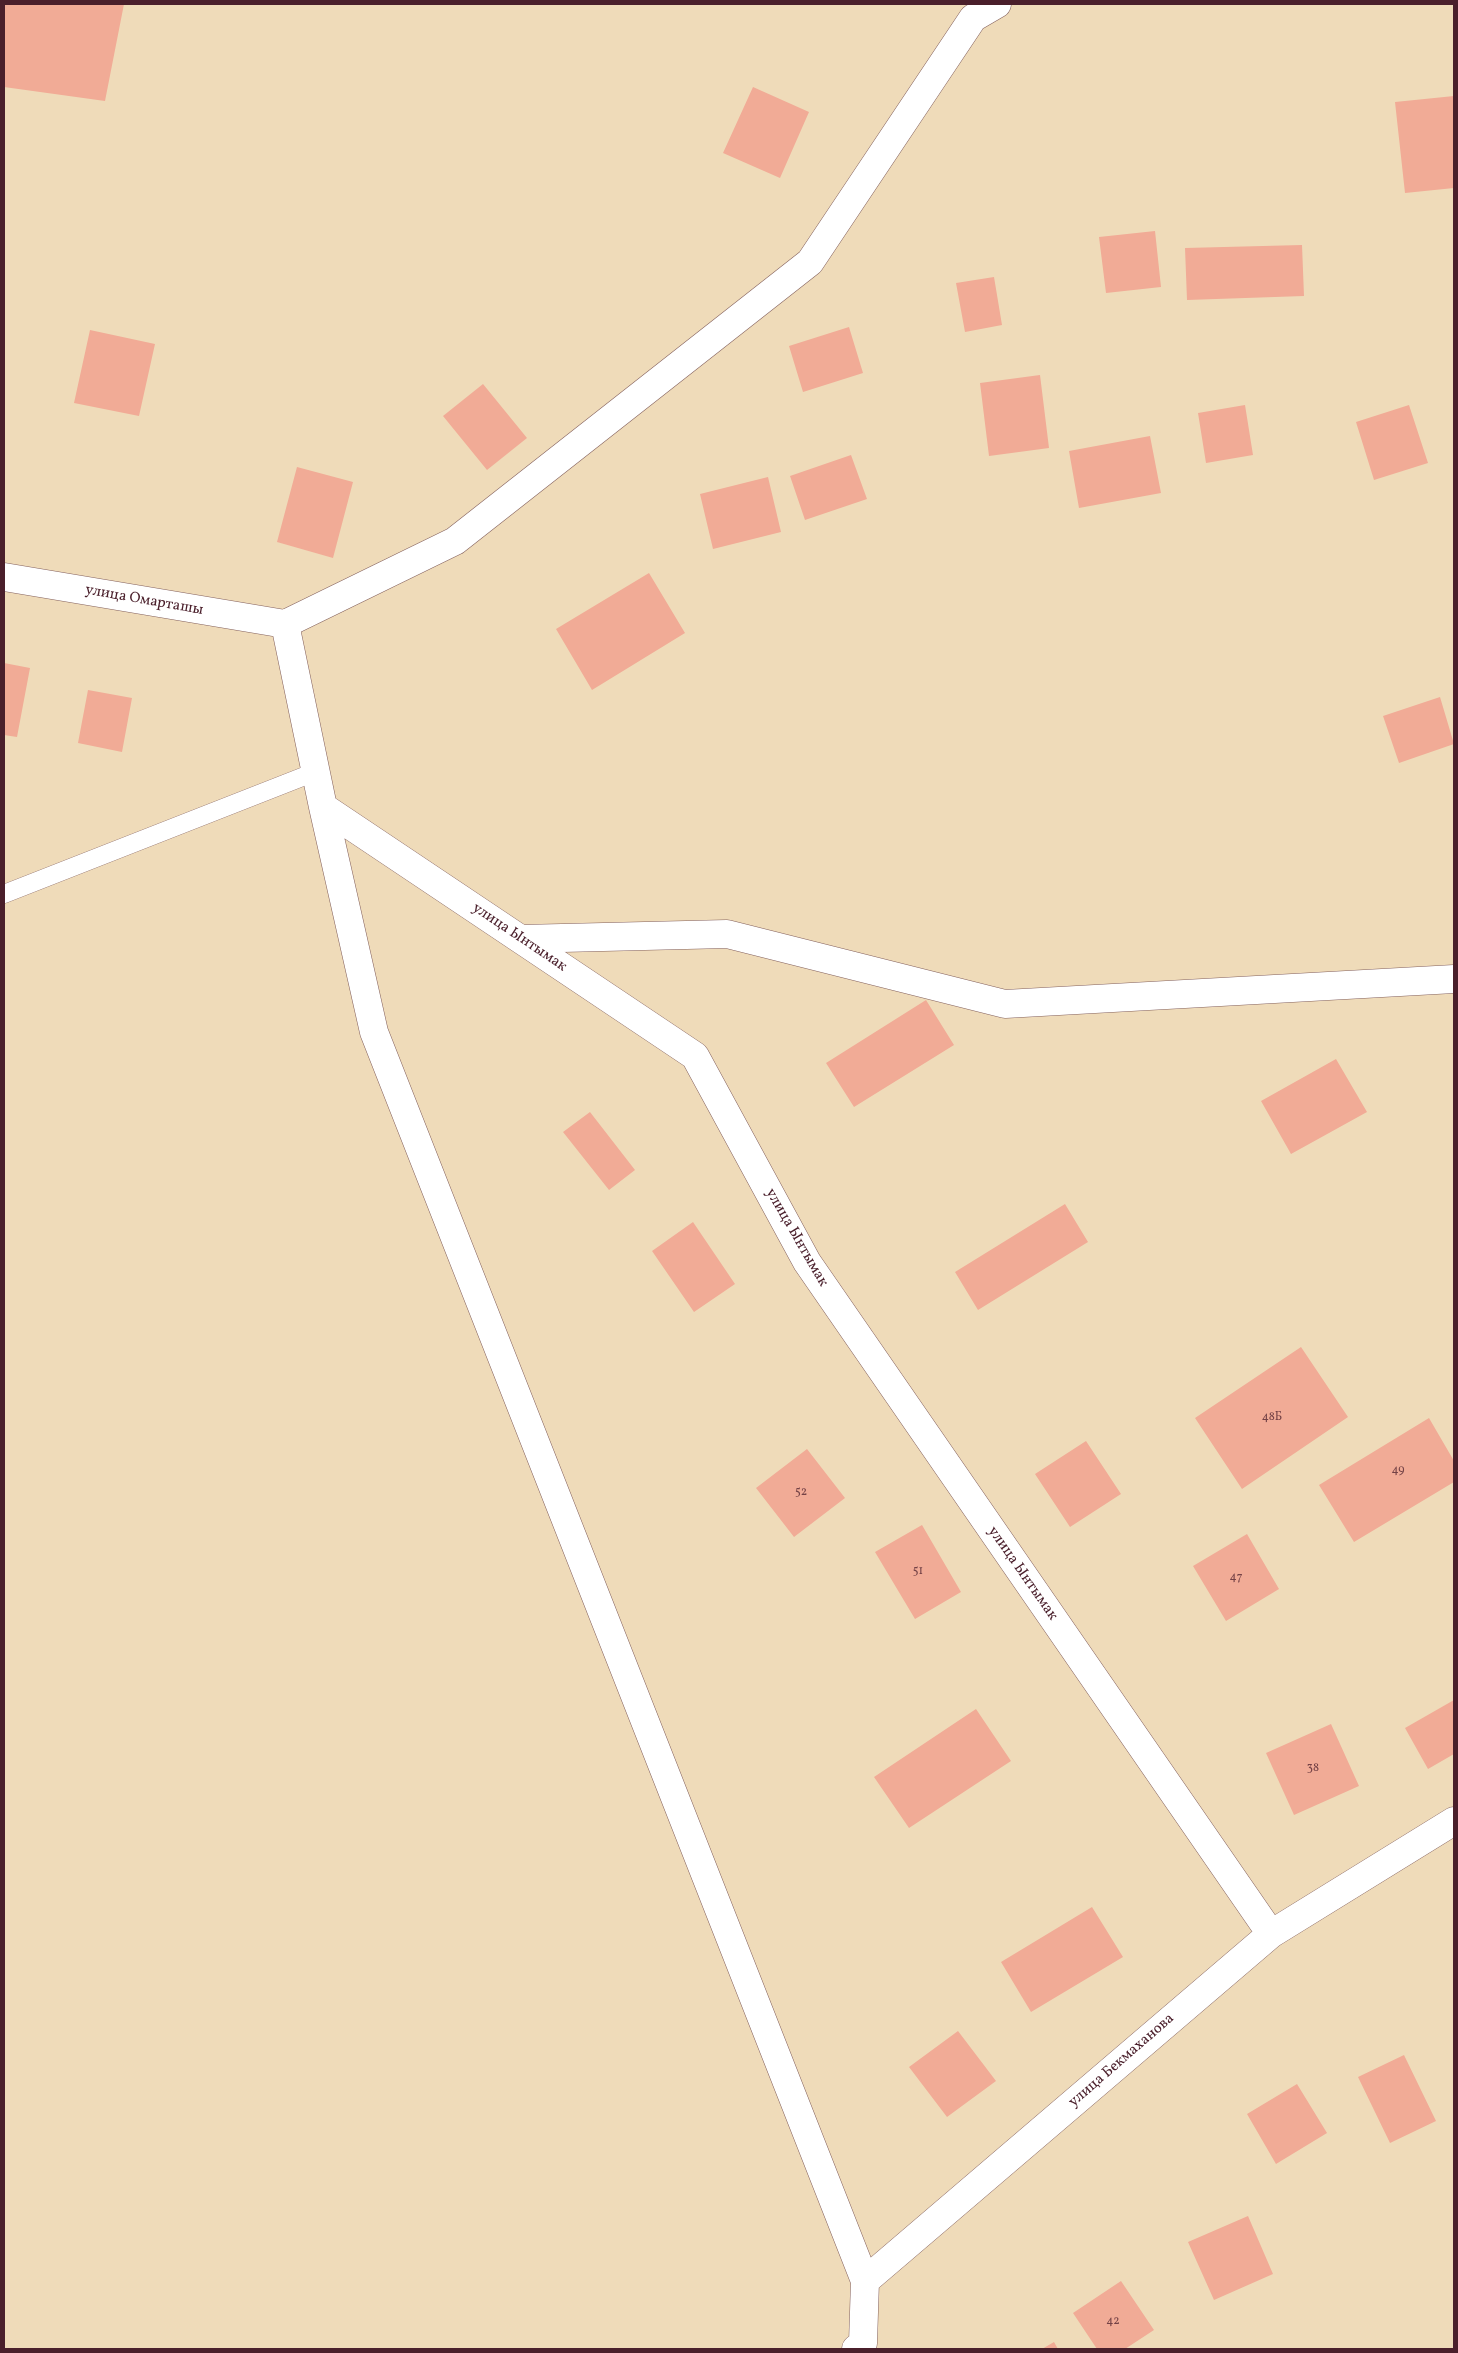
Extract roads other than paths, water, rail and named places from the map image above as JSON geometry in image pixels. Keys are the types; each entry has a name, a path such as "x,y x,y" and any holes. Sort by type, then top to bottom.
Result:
{"street":[{"path":"861,2347 865,2281 374,1032 315,772 285,624 456,541 810,262 972,18 997,4"},
{"name":"улица Омарташы","path":"4,577 285,624"},
{"name":"улица Ынтымак","path":"323,807 696,1056 807,1262 1271,1934"},
{"path":"521,939 727,934 1004,1004 1454,979"},
{"name":"улица Бекмаханова","path":"865,2281 1271,1934 1454,1822"}],"lane":[{"path":"4,894 315,772"}]}
